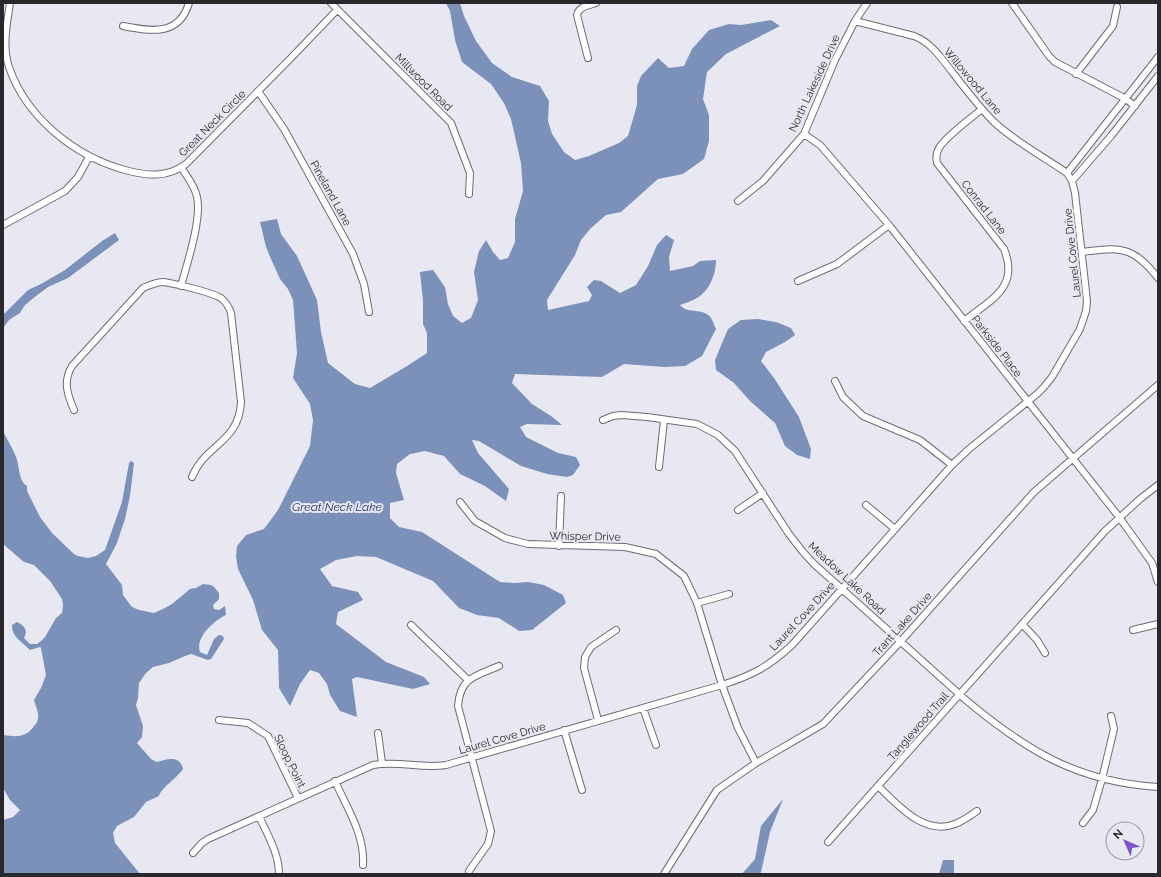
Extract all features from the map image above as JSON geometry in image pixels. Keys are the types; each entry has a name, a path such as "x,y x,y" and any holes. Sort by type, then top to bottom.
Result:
{"street":[{"name":"Great Neck Circle","path":"10,3 6,28 5,55 19,89 39,116 71,145 89,157 120,169 148,175 165,174 181,167 258,92 337,10"},
{"path":"123,26 148,30 165,29 172,26 183,16 189,3"},
{"name":"Millwood Road","path":"331,3 451,123 470,173 470,194"},
{"path":"588,58 577,15 581,5 596,3"},
{"name":"North Lakeside Drive","path":"738,200 763,181 804,134 835,60 866,3"},
{"path":"1012,3 1049,56 1055,62 1126,99 1134,106"},
{"path":"1076,74 1113,26 1117,7"},
{"name":"Willowood Lane","path":"855,21 920,38 937,53 995,123 1007,133 1067,173"},
{"path":"1067,173 1158,57"},
{"path":"1072,181 1158,76"},
{"name":"Pineland Lane","path":"258,92 284,129 353,254 364,284 369,312"},
{"name":"Conrad Lane","path":"964,321 998,295 1004,288 1009,269 1008,259 1004,249 937,163 936,157 938,148 982,109"},
{"name":"Parkside Place","path":"804,134 820,145 889,225 1118,517 1152,563 1158,582"},
{"path":"3,225 65,191 78,177 89,157"},
{"path":"181,167 194,189 199,206 198,220 181,286"},
{"name":"Laurel Cove Drive","path":"193,853 208,839 364,768 382,763 396,763 425,767 437,766 472,757 722,685 752,674 778,658 792,645 952,465 969,449 1041,391 1052,377 1073,342 1084,319 1087,301 1075,193 1072,181 1067,173"},
{"path":"798,281 837,264 889,225"},
{"path":"1082,252 1105,249 1126,251 1140,258 1158,278"},
{"path":"74,410 66,385 72,366 143,288 163,282 215,295 225,302 231,313 241,402 239,417 232,432 204,457 196,466 192,477"},
{"path":"835,381 843,397 863,416 920,440 952,465"},
{"name":"Trant Lake Drive","path":"664,874 717,790 756,763 823,724 901,641 1034,492 1158,385"},
{"name":"Meadow Lake Road","path":"603,420 621,415 697,424 718,435 736,451 789,534 814,564 992,722 1021,742 1062,765 1083,774 1158,787"},
{"path":"659,467 664,420"},
{"name":"Tanglewood Trail","path":"828,842 1118,517 1158,485"},
{"path":"738,510 763,493"},
{"path":"559,546 561,496"},
{"name":"Whisper Drive","path":"460,502 475,522 504,538 528,544 625,547 656,554 684,576 697,603 722,685 738,728 756,763"},
{"path":"866,505 895,529"},
{"path":"697,603 729,594"},
{"path":"1022,624 1038,640 1045,653"},
{"path":"1133,630 1158,624"},
{"path":"411,625 468,680"},
{"path":"598,720 584,668 585,657 591,647 616,630"},
{"path":"469,871 488,844 492,831 458,706 459,694 468,680 499,666"},
{"path":"642,708 656,745"},
{"path":"1083,823 1093,810 1102,778 1114,729 1111,716"},
{"name":"Sloop Point","path":"219,720 248,723 268,736 298,798"},
{"path":"564,730 582,790"},
{"path":"378,733 382,763"},
{"path":"335,781 362,840 364,855 363,865"},
{"path":"878,786 909,815 917,820 932,825 954,825 977,811"},
{"path":"259,816 276,853 279,874"}],"water":[{"name":"Great Neck Lake","path":"446,3 460,3 464,16 476,41 492,63 512,77 540,86 549,101 548,121 552,134 564,152 575,160 589,156 619,143 628,136 637,105 637,86 641,76 658,58 669,68 684,66 692,49 709,30 729,24 741,25 771,20 780,26 726,54 707,72 703,99 709,115 709,141 704,159 683,174 658,179 621,212 606,215 590,229 581,240 575,255 547,300 548,310 589,301 592,295 587,287 594,280 601,281 620,293 636,285 648,266 657,245 666,235 674,240 669,257 670,271 693,266 700,261 716,260 715,271 709,286 702,295 680,305 686,309 705,313 713,321 716,329 702,356 685,366 664,367 624,364 602,377 515,374 512,383 532,404 562,425 527,424 520,427 526,437 558,453 576,457 580,465 573,475 567,477 547,474 521,466 479,441 472,440 478,453 509,489 506,501 485,486 460,474 444,456 425,451 410,454 397,464 396,473 404,500 390,503 390,518 399,527 422,532 500,582 528,582 544,585 563,595 566,603 532,630 519,631 499,618 477,615 459,608 433,581 376,557 357,556 336,560 320,569 332,586 358,592 363,600 338,612 336,624 386,662 424,677 430,684 413,689 357,677 352,679 357,717 340,711 330,695 327,684 319,673 310,670 300,684 290,706 279,688 278,650 262,630 253,600 238,569 236,556 237,546 246,535 264,529 278,510 310,446 313,420 310,404 293,378 297,353 293,300 288,289 280,279 271,259 266,247 260,222 277,219 281,234 297,256 317,300 321,332 328,363 355,384 370,388 427,353 427,333 423,324 423,301 420,272 433,270 445,287 448,304 453,316 462,323 471,318 478,300 474,272 479,251 486,240 500,260 508,258 515,242 515,219 523,191 521,163 511,119 504,103 491,84 462,62 455,40 450,11"},
{"path":"115,233 119,240 68,278 48,287 36,296 25,305 20,313 9,320 3,328 3,315 28,290 65,270 102,241"},
{"path":"758,319 776,322 791,328 795,335 766,352 761,361 774,378 799,417 811,449 810,459 797,455 785,446 775,423 750,401 734,383 716,370 715,360 728,329 741,320"},
{"path":"3,431 15,454 22,480 27,486 27,491 40,517 52,533 78,556 88,558 96,556 105,550 122,502 129,463 131,461 134,463 130,496 125,519 117,543 106,564 122,585 123,595 132,607 154,613 172,604 190,589 196,588 203,584 211,585 219,593 219,599 213,605 214,609 219,610 225,606 226,615 211,625 200,641 200,652 207,655 214,639 219,635 223,636 224,639 211,659 208,660 191,654 185,656 169,663 153,667 146,673 139,683 136,705 143,726 142,737 137,743 151,759 157,762 173,759 179,762 183,769 160,793 159,796 146,802 134,817 117,826 113,833 115,843 140,874 3,874 3,820 13,817 20,810 10,800 3,788 3,735 20,736 31,730 38,720 34,700 46,675 41,648 30,650 18,639 12,629 12,625 17,622 22,625 26,630 24,638 30,644 37,644 45,637 56,618 62,613 63,605 62,599 50,581 34,565 24,562 3,544"},
{"path":"783,799 770,832 760,874 742,874 755,859 761,826"},
{"path":"943,860 954,860 954,874 939,874"}]}
